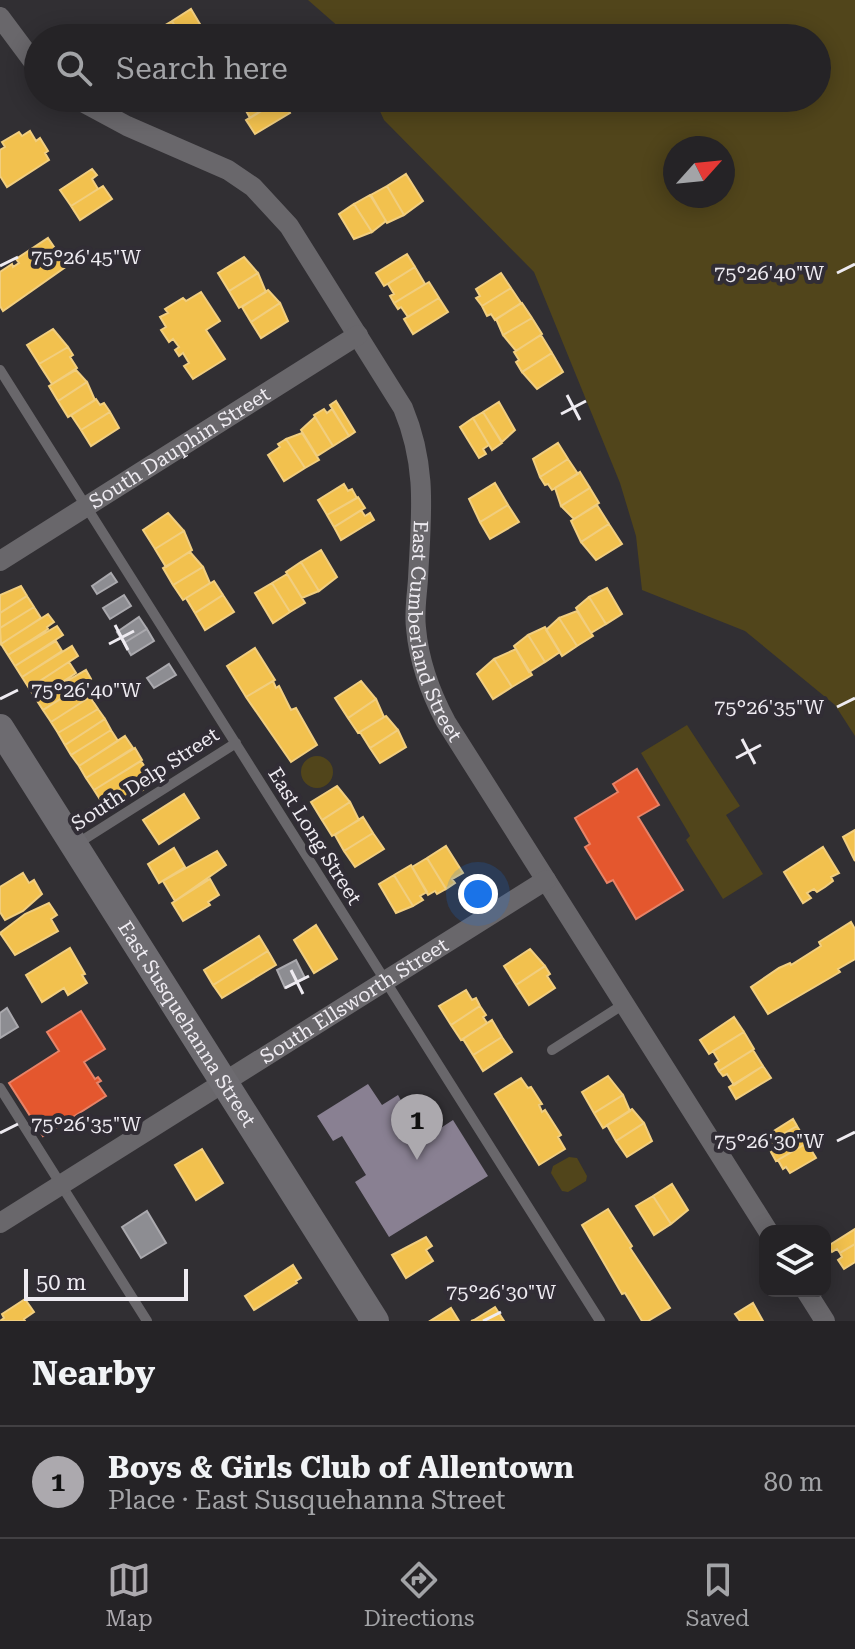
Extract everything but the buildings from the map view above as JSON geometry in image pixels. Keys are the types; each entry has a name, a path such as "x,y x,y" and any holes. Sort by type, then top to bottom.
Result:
{"main road":[{"name":"East Susquehanna Street","path":"0,728 375,1321"}],"street":[{"path":"0,17 24,49"},
{"name":"East Cumberland Street","path":"97,112 228,170 253,187 289,226 403,408 414,436 420,466 422,495 415,626 420,660 431,692 446,722 764,1225"},
{"name":"South Dauphin Street","path":"0,561 358,335"},
{"name":"South Ellsworth Street","path":"0,1223 546,880"},
{"path":"810,1297 825,1321"}],"lane":[{"name":"East Long Street","path":"0,370 600,1321"},
{"name":"South Delp Street","path":"75,846 236,743"},
{"path":"552,1050 624,1004"},
{"path":"0,1088 147,1321"}],"shaded area":[{"path":"308,0 855,0 855,736 835,705 745,631 642,590 636,536 620,483 534,272 384,120 380,112 831,112 831,24 335,24"},
{"path":"687,725 740,806 726,815 763,874 723,899 686,840 690,836 688,832 641,753"},
{"path":"317,756 329,760 333,772 329,784 317,788 305,784 301,772 305,760"},
{"path":"569,1157 577,1158 587,1176 586,1181 568,1192 562,1191 551,1173 553,1166"}],"place":[{"name":"Boys & Girls Club of Allentown","path":"417,1160"}]}
